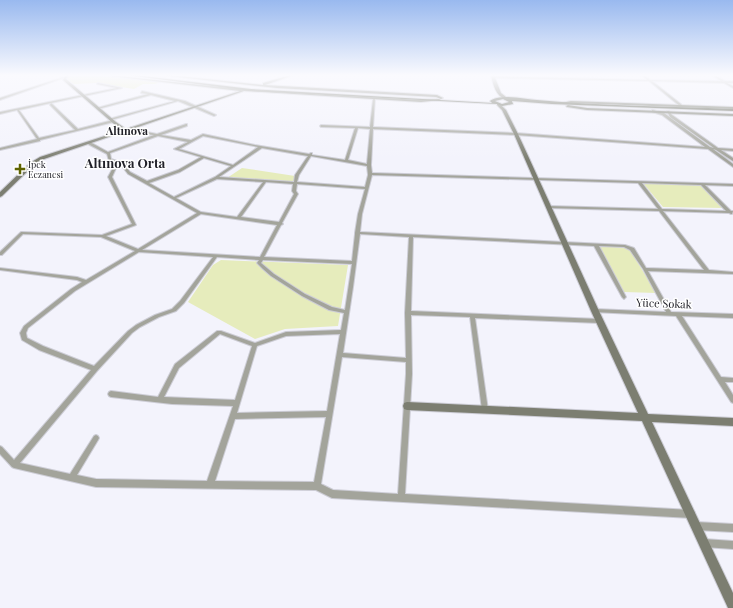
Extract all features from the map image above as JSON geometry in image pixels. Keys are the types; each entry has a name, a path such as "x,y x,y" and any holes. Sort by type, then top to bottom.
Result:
{"main road":[{"path":"523,103 733,111"},
{"path":"571,103 733,111"}],"street":[{"path":"0,113 55,103"},
{"path":"93,103 112,120 129,129 191,141"},
{"path":"98,108 116,103"},
{"path":"0,149 78,130 170,103"},
{"path":"185,103 215,115"},
{"path":"0,195 32,164 42,158 206,103"},
{"path":"317,486 343,332 360,214 370,174 369,164 374,103"},
{"path":"501,103 537,179 595,311 733,606"},
{"path":"609,103 681,106 733,111"},
{"path":"678,103 681,106"},
{"path":"52,104 78,130"},
{"path":"568,106 587,109 668,112 733,111"},
{"path":"18,110 39,140"},
{"path":"652,111 663,114 733,166"},
{"path":"668,112 671,116 733,160"},
{"path":"108,153 186,125"},
{"path":"321,126 516,134 733,150"},
{"path":"346,161 356,127"},
{"path":"234,166 204,158 176,148 203,135 261,147 369,164"},
{"path":"89,143 108,153 110,160 122,164 129,173 148,182 200,213 281,224"},
{"path":"174,198 216,178 261,147"},
{"path":"311,154 297,175 294,191 296,194 259,263 266,270 331,309 346,312"},
{"path":"148,182 179,171 204,158"},
{"path":"102,236 134,224 110,177 114,168 122,164"},
{"path":"370,174 733,185"},
{"path":"216,178 367,188"},
{"path":"238,218 265,182"},
{"path":"639,182 708,272"},
{"path":"702,184 732,213"},
{"path":"549,207 732,213"},
{"path":"95,369 41,348 24,338 24,330 73,290 200,213"},
{"path":"0,254 22,233 102,236 139,251 354,262"},
{"path":"357,233 629,247 632,249 645,269 669,313"},
{"path":"402,497 407,406 411,236"},
{"path":"596,245 624,298"},
{"path":"14,465 95,369 130,332 157,316 174,310 182,302 216,256"},
{"path":"0,269 77,279 87,282"},
{"path":"645,269 733,273"},
{"name":"Yüce Sokak","path":"595,311 733,316"},
{"path":"408,313 600,321"},
{"path":"678,314 733,400"},
{"path":"472,316 484,410"},
{"path":"159,400 177,366 219,332 255,345 286,334 343,332"},
{"path":"210,484 255,345"},
{"path":"339,355 408,360"},
{"path":"720,379 733,380"},
{"path":"111,394 159,400 237,403"},
{"path":"407,406 733,422"},
{"path":"233,416 329,414"},
{"path":"72,478 96,438"},
{"path":"0,449 14,465 96,483 317,486 332,494 691,514"},
{"path":"696,526 733,528"},
{"path":"703,543 733,545"}],"green space":[{"path":"242,168 295,176 295,182 227,178"},
{"path":"643,183 700,185 724,208 663,207"},
{"path":"600,247 629,248 656,293 624,292"},
{"path":"221,260 348,265 338,326 285,329 255,339 188,302 213,265"}],"place":[{"name":"İpek Eczanesi","path":"20,169"}],"district":[{"name":"Altınova","path":"127,130"},
{"name":"Altınova Orta","path":"125,162"}]}
